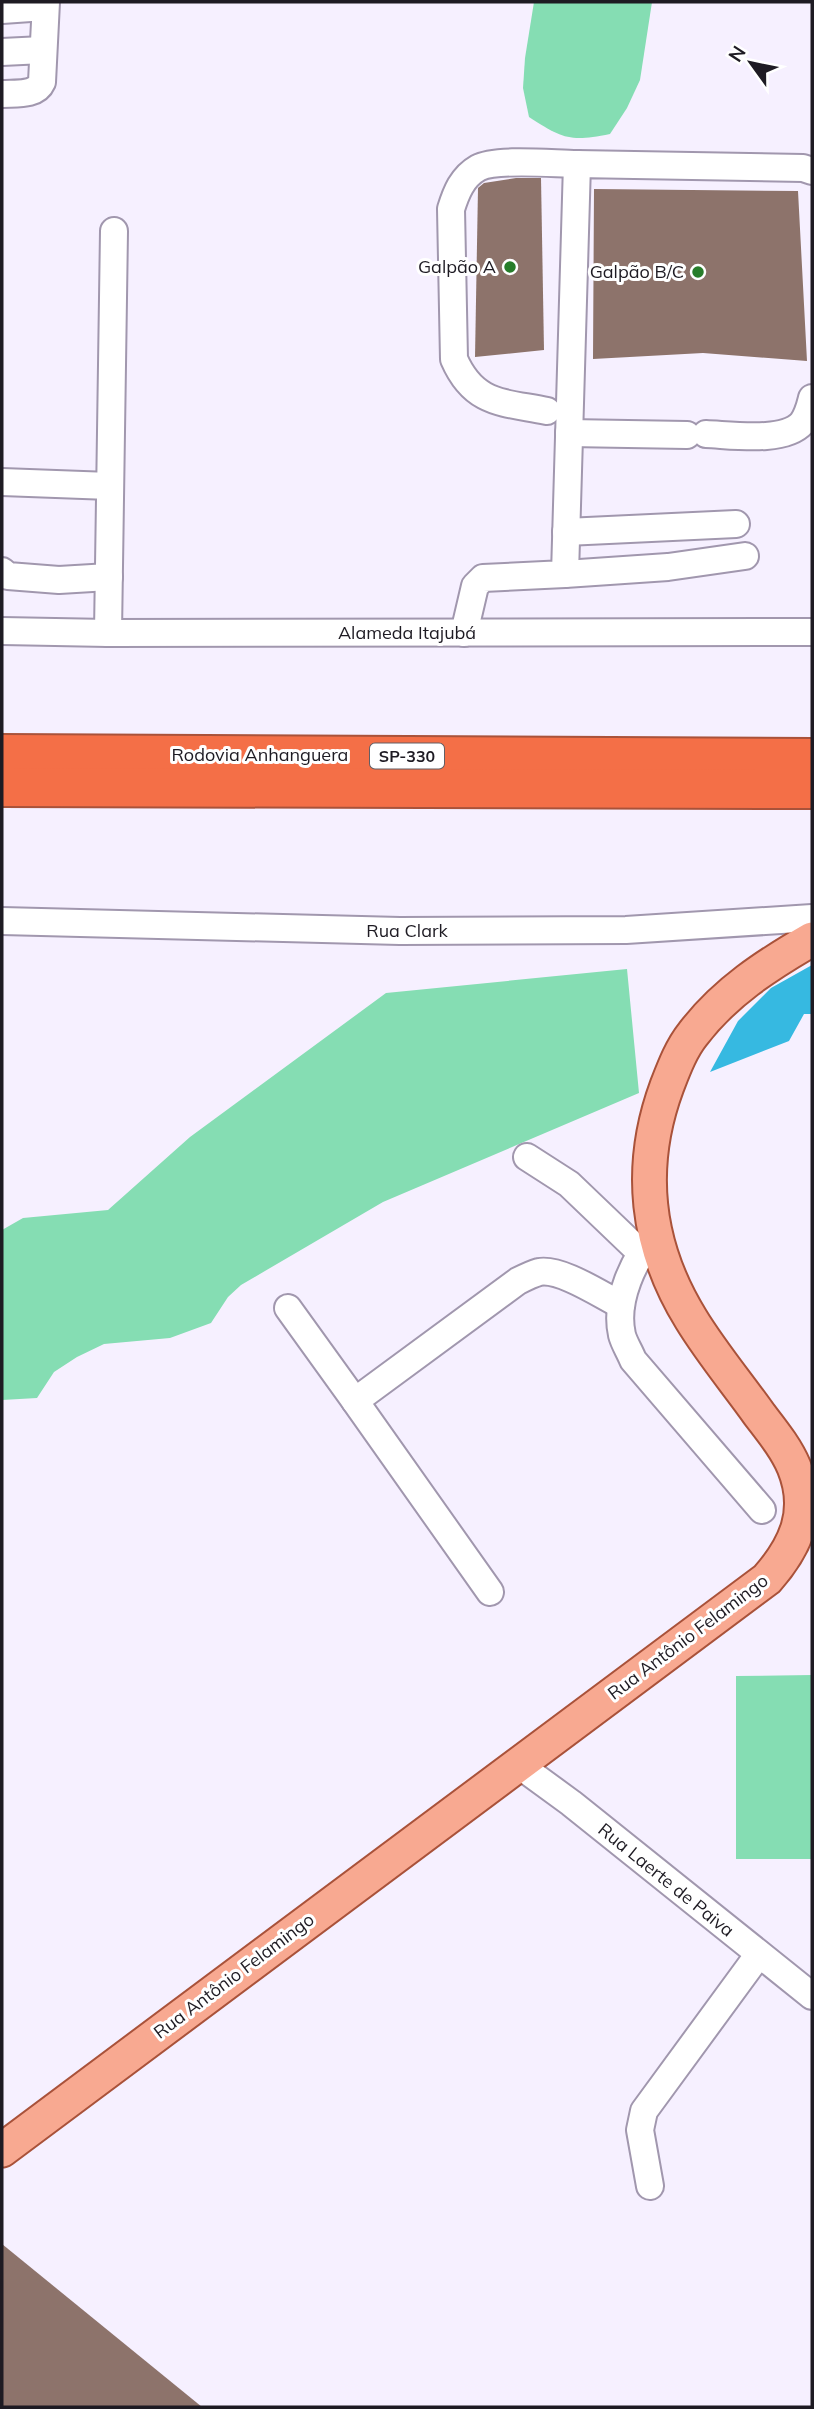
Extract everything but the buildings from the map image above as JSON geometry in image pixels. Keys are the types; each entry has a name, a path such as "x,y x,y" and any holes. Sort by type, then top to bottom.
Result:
{"highway":[{"name":"Rodovia Anhanguera","path":"2,754 812,758"},
{"name":"Rodovia Anhanguera","path":"2,787 812,789"}],"main road":[{"name":"Rua Antônio Felamingo","path":"2,2150 767,1578 784,1560 795,1541 800,1520 803,1468 691,1320 648,1243 650,1147 659,1109 679,1056 691,1035 739,985 769,963 812,939"}],"street":[{"path":"2,10 45,5 43,82 35,92 2,94"},
{"path":"2,52 43,50"},
{"path":"547,411 490,399 473,390 461,375 454,359 451,209 456,191 467,177 478,168 494,164 803,168 812,171"},
{"path":"565,574 578,164"},
{"path":"108,634 114,232"},
{"path":"569,433 778,436 801,424 809,411 812,398"},
{"path":"2,482 110,486"},
{"path":"566,533 736,524"},
{"path":"464,633 475,586 483,578 668,567 745,555"},
{"path":"2,571 8,576 59,580 108,577"},
{"name":"Alameda Itajubá","path":"2,631 108,634 812,632"},
{"name":"Rua Clark","path":"2,921 400,932 626,930 812,918"},
{"path":"527,1157 569,1184 648,1243 621,1306 622,1335 634,1360 762,1510"},
{"path":"355,1401 518,1281 538,1272 550,1272 569,1279 621,1306"},
{"path":"288,1308 490,1592"},
{"name":"Rua Laerte de Paiva","path":"519,1765 571,1803 812,1996"},
{"path":"650,2186 640,2130 644,2111 758,1954"}],"green space":[{"path":"534,2 652,2 640,80 627,108 610,134 585,138 567,137 529,117 523,88"},
{"path":"627,969 639,1093 383,1202 241,1285 228,1297 211,1323 170,1338 104,1344 54,1372 37,1398 2,1400 2,1230 23,1218 108,1210 190,1137 386,993"},
{"path":"812,1675 812,1859 736,1859 736,1676"}],"water":[{"path":"812,965 812,1014 804,1014 789,1041 710,1072 738,1021 771,988"}],"place":[{"name":"Galpão A","path":"510,267"},
{"name":"Galpão B/C","path":"698,272"}]}
